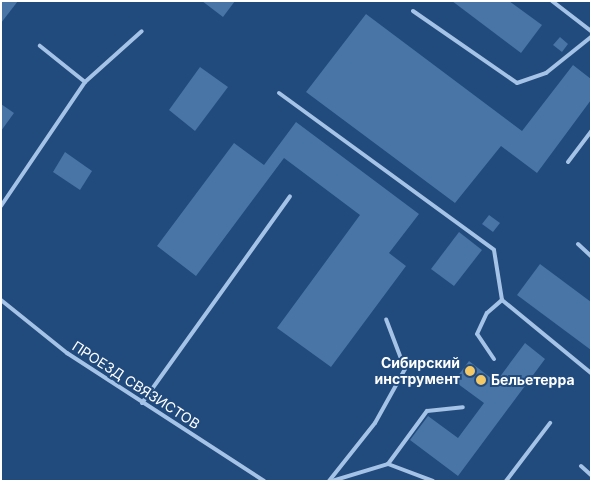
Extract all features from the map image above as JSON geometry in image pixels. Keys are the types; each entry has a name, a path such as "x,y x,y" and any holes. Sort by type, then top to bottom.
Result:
{"lane":[{"path":"552,1 591,31"},
{"path":"413,11 517,84 546,73 591,37"},
{"path":"1,206 86,82 142,31"},
{"path":"40,46 86,82"},
{"path":"279,92 494,250 502,300 591,373"},
{"path":"568,162 591,131"},
{"path":"142,403 290,196"},
{"path":"578,244 591,256"},
{"name":"ПРОЕЗД СВЯЗИСТОВ","path":"1,300 67,353 264,481"},
{"path":"494,359 477,334 488,313 502,300"},
{"path":"331,481 374,423 404,369 386,319"},
{"path":"331,481 388,464 427,411 463,407"},
{"path":"506,481 550,423"},
{"path":"388,464 433,481"},
{"path":"581,466 591,475"}],"building":[{"path":"1,1 18,1 1,23"},
{"path":"202,1 235,1 223,17"},
{"path":"452,1 509,1 542,25 521,53"},
{"path":"366,14 522,131 573,65 591,79 591,100 537,173 501,146 455,203 306,92"},
{"path":"560,37 568,44 562,52 553,45"},
{"path":"200,67 228,87 195,131 169,110"},
{"path":"1,104 14,113 1,131"},
{"path":"296,122 419,214 389,253 406,266 331,367 277,328 360,215 284,158 196,276 157,246 234,143 264,165"},
{"path":"65,152 92,171 80,190 53,172"},
{"path":"489,215 500,223 493,232 482,224"},
{"path":"459,232 482,250 454,286 431,269"},
{"path":"540,264 591,302 591,350 517,295"},
{"path":"525,343 545,359 458,476 410,440 428,416 458,438 484,403 454,381 469,361 496,382"}],"place":[{"name":"Сибирский инструмент","path":"470,371"},
{"name":"Бельетерра","path":"481,380"}]}
